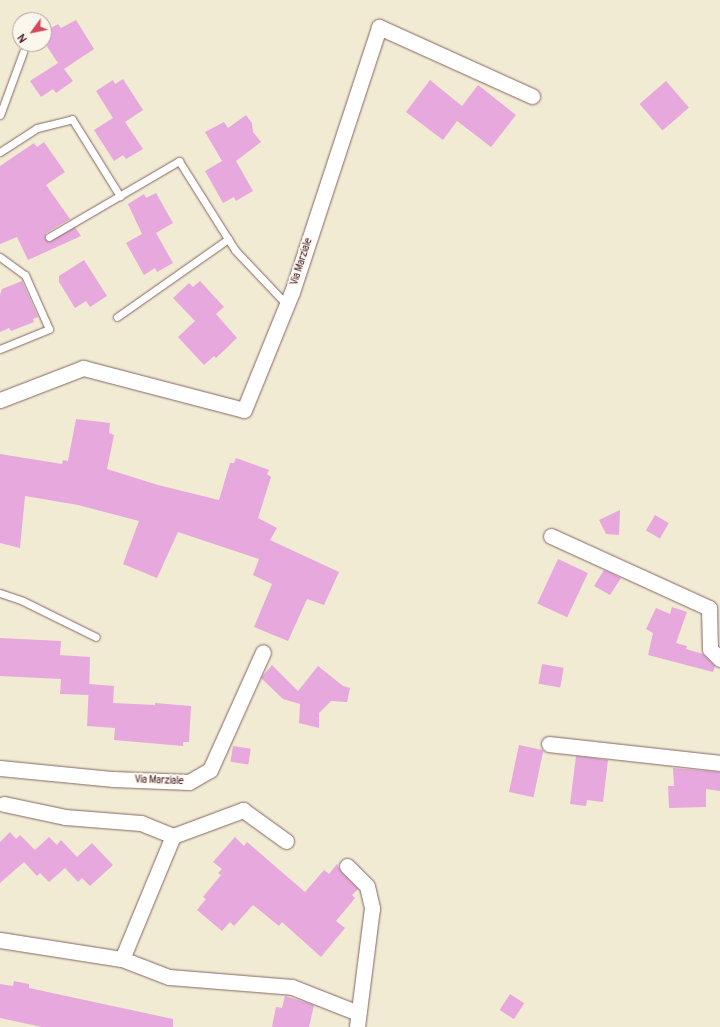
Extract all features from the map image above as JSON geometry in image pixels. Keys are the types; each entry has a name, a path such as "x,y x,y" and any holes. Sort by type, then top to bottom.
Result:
{"street":[{"name":"Via Marziale","path":"0,400 83,368 244,410 287,306 379,27 532,96"},
{"path":"551,536 709,608 710,649 720,659"},
{"name":"Via Marziale","path":"0,768 113,779 189,782 210,770 263,652"},
{"path":"548,744 720,763"},
{"path":"4,804 65,817 141,823 173,836 243,810 286,841"},
{"path":"122,959 173,836"},
{"path":"0,940 122,959 169,977 292,987 358,1020 372,908 367,886 347,866"}],"lane":[{"path":"0,115 24,52"},
{"path":"0,152 37,128 72,119 120,196"},
{"path":"50,237 179,161 228,239 287,306"},
{"path":"117,317 228,239"},
{"path":"0,257 25,275 49,329 0,349"},
{"path":"0,593 22,600 96,637"}],"building":[{"path":"76,20 94,49 64,69 73,81 56,93 53,89 41,97 30,81 58,63 51,52 52,52 52,27 58,24 61,28"},
{"path":"123,79 143,110 125,122 143,149 126,159 123,155 114,161 94,130 113,118 96,91 113,80 115,84"},
{"path":"430,80 462,106 478,85 516,115 491,147 457,121 443,140 406,112"},
{"path":"666,81 689,107 663,130 640,104"},
{"path":"246,115 252,123 253,132 261,142 236,161 253,191 236,201 234,197 223,203 205,171 222,161 205,132 224,122 228,128"},
{"path":"44,142 65,172 46,185 70,219 46,233 45,239 51,241 75,227 81,236 28,260 17,237 0,244 0,166 34,143 37,147"},
{"path":"156,193 173,223 156,233 173,263 157,272 155,268 144,275 126,243 142,234 128,204 144,194 146,198"},
{"path":"84,260 107,296 90,307 86,301 75,308 59,282 59,276"},
{"path":"22,281 38,317 33,319 34,322 11,331 9,328 0,332 0,295 2,289"},
{"path":"200,281 224,307 216,314 237,338 216,358 214,356 204,365 178,337 195,321 173,298 189,283 193,287"},
{"path":"76,419 110,423 109,433 114,435 107,469 158,485 219,500 230,463 234,463 236,458 269,470 267,474 271,477 258,518 277,528 270,540 339,572 324,605 307,599 288,641 254,627 272,584 253,575 259,559 178,532 157,578 123,564 139,521 78,505 25,496 20,548 0,543 0,454 62,464 63,460 68,461"},
{"path":"620,510 619,535 606,534 599,520"},
{"path":"655,515 669,523 660,539 646,531"},
{"path":"558,559 588,573 567,617 537,603"},
{"path":"604,570 621,578 610,595 594,586"},
{"path":"672,607 687,612 676,643 687,646 686,649 703,654 715,666 713,672 648,655 653,633 646,629 656,608 670,614"},
{"path":"0,638 61,641 60,655 90,657 89,695 60,694 61,679 0,676"},
{"path":"542,664 564,668 560,688 539,684"},
{"path":"272,665 298,691 318,666 343,686 350,688 347,702 331,701 319,713 319,728 299,723 300,704 283,699 261,678"},
{"path":"89,684 114,686 113,703 155,705 155,703 191,706 189,742 183,742 183,746 114,740 115,728 87,726"},
{"path":"519,745 543,750 533,797 509,792"},
{"path":"233,746 251,749 248,765 230,762"},
{"path":"576,756 608,760 603,802 587,800 586,806 570,804"},
{"path":"673,768 720,772 720,791 706,789 706,807 669,808 668,786 674,786"},
{"path":"10,832 16,839 20,835 35,850 49,837 57,845 61,840 77,857 92,843 113,865 90,886 82,878 78,882 65,868 49,882 40,873 37,876 24,862 0,883 0,842"},
{"path":"235,837 244,846 247,842 305,892 324,870 329,874 337,864 341,872 358,889 352,895 355,898 336,921 345,928 321,957 282,922 279,926 253,905 234,926 230,922 222,931 197,910 206,899 203,897 221,875 218,873 222,869 213,862"},
{"path":"14,981 29,984 29,988 173,1019 173,1027 42,1027 0,1018 0,984 13,986"},
{"path":"510,994 524,1003 514,1019 500,1010"},
{"path":"285,996 314,1005 309,1027 272,1027 276,1007 282,1008"}]}
